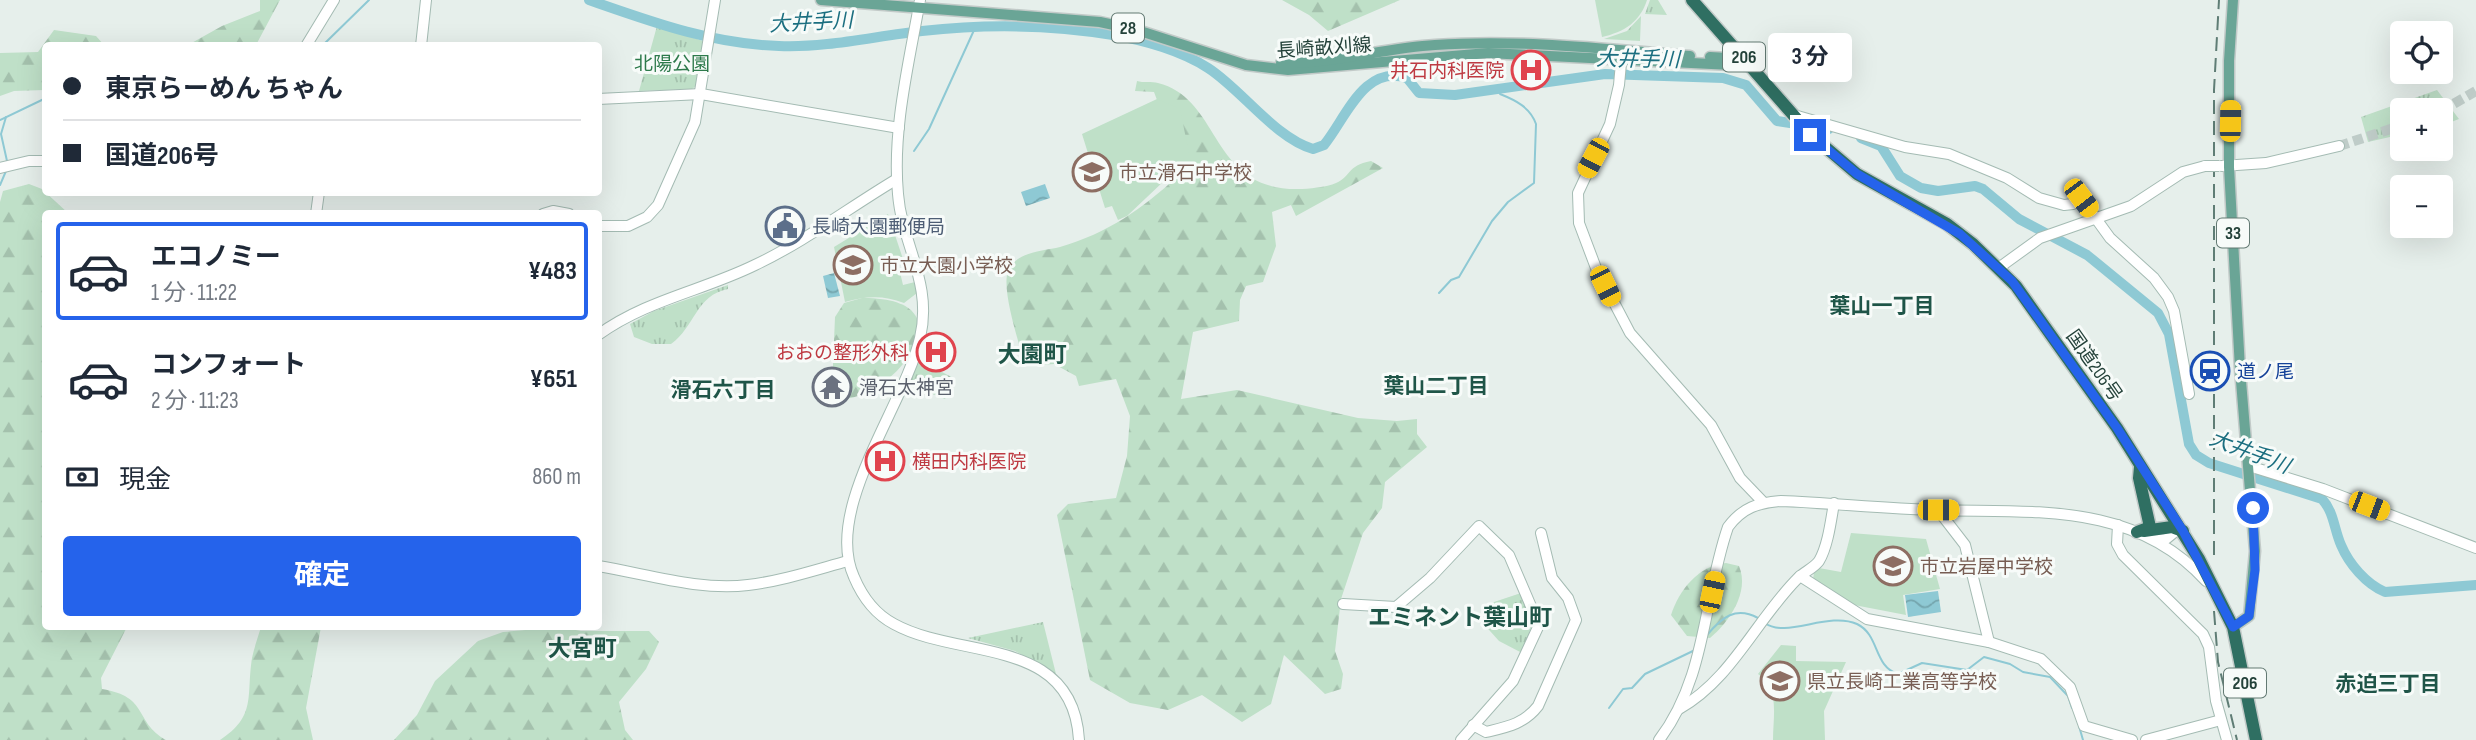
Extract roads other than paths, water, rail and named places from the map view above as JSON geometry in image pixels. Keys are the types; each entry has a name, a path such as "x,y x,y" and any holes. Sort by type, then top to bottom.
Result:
{"highway":[{"name":"206","path":"1692,0 1794,115"},
{"name":"国道206号","path":"1794,115 1810,134 1857,174 1947,224 2000,267 2117,428 2179,527 2233,627 2256,740"},
{"path":"2140,467 2138,478 2150,527"},
{"path":"2137,532 2161,523 2163,502"},
{"path":"2137,532 2179,527"}],"main road":[{"name":"長崎畝刈線","path":"821,0 919,4"},
{"name":"長崎畝刈線","path":"873,0 1108,24 1246,65 1288,70 1489,53 1622,55 1749,62"},
{"name":"33","path":"2233,0 2224,167 2255,551 2249,616 2233,627"}],"street":[{"path":"308,42 334,0"},
{"path":"421,42 426,0"},
{"path":"602,226 628,226 654,211 678,165 695,122 715,0"},
{"path":"919,4 899,128 897,179 902,216 922,282 922,329 916,353 861,479 848,532 848,561 867,601 893,624 929,636 1007,653 1052,680 1072,706 1079,740"},
{"path":"1622,55 1619,84 1609,124 1578,193 1578,213 1585,243 1630,333 1710,425 1740,478 1763,502"},
{"path":"602,99 701,94 899,128"},
{"path":"1794,115 1905,147 1950,154 2007,178 2032,194 2064,205 2073,204 2081,198 2110,238 2154,278 2174,311 2189,394"},
{"path":"2000,267 2040,238 2148,198 2183,172 2205,166 2266,163 2339,146"},
{"path":"5,167 42,161"},
{"path":"602,333 647,306 730,277 759,263 897,179"},
{"path":"2249,467 2323,489 2476,548"},
{"path":"1659,740 1679,709 1702,647 1706,618 1728,527 1748,507 1763,502 1834,503 1938,510 2054,511 2118,525 2156,540 2190,563 2206,581 2224,611"},
{"path":"1679,709 1708,689 1800,576 1819,561 1834,503"},
{"path":"1938,510 1965,545 1989,642"},
{"path":"2118,525 2117,544 2123,555 2203,634 2209,646 2221,720 2227,740"},
{"path":"1343,604 1396,607 1430,578 1479,526 1509,555 1539,625 1513,681 1461,740"},
{"path":"2156,540 2166,539 2179,527"},
{"path":"1473,725 1486,732 1521,723 1530,717 1538,706 1572,634 1576,620 1568,598 1552,578 1541,533"},
{"path":"602,567 692,583 728,586 748,585 848,561"},
{"path":"1800,576 1867,619 1989,642 2041,659 2070,687 2084,726 2132,740"},
{"path":"2146,740 2221,720"}],"water":[{"path":"1045,184 1050,198 1026,206 1021,192"},
{"path":"834,273 840,296 828,298 823,276"},
{"path":"1938,591 1941,612 1908,617 1905,595"}],"waterway":[{"path":"326,42 369,0"},
{"name":"大井手川","path":"589,0 706,36 779,46 815,45 969,27 1042,27 1125,37 1175,51 1198,62 1220,77 1285,135 1313,149 1324,145 1368,86 1379,79 1392,76 1407,78 1419,93 1455,95 1605,74 1723,78 1746,85 1777,121 1829,129"},
{"path":"914,151 929,129 975,28"},
{"path":"1439,293 1451,280 1459,277 1492,221 1508,202 1534,183 1536,124 1526,109 1500,94 1498,89"},
{"path":"0,120 42,100"},
{"path":"6,117 1,134 7,161"},
{"name":"大井手川","path":"1861,138 1881,146 1900,176 1921,188 1938,191 1975,186 1983,189 2019,219 2087,255 2158,313 2169,334 2189,444 2196,455 2209,463 2322,499 2331,515 2344,552 2353,566 2371,584 2385,592 2476,585"},
{"path":"0,185 6,171"},
{"path":"1707,635 1730,615 1743,613 1758,618"},
{"path":"1765,623 1784,628 1833,621 1857,624 1870,635 1884,664 1898,674 1922,663 1967,670 1984,657 2010,664 2023,672 2050,677 2068,696 2072,708"},
{"path":"1609,708 1623,689 1632,688 1645,674 1695,650"},
{"path":"2079,726 2083,740"}],"tunnel":[{"path":"2453,104 2476,91"},
{"path":"2339,146 2390,129"}],"railway":[{"path":"2214,555 2214,90 2219,0"},
{"path":"2214,611 2218,662 2237,740"}],"place":[{"name":"井石内科医院","path":"1531,70"},
{"name":"市立滑石中学校","path":"1092,172"},
{"name":"長崎大園郵便局","path":"785,226"},
{"name":"市立大園小学校","path":"853,265"},
{"name":"おおの整形外科","path":"936,352"},
{"name":"道ノ尾","path":"2210,371"},
{"name":"滑石太神宮","path":"832,387"},
{"name":"横田内科医院","path":"885,461"},
{"name":"市立岩屋中学校","path":"1893,566"},
{"name":"県立長崎工業高等学校","path":"1780,681"}],"district":[{"name":"葉山一丁目","path":"1882,306"},
{"name":"大園町","path":"1032,354"},
{"name":"葉山二丁目","path":"1436,386"},
{"name":"滑石六丁目","path":"723,390"},
{"name":"エミネント葉山町","path":"1460,617"},
{"name":"大宮町","path":"582,648"},
{"name":"赤迫三丁目","path":"2388,684"}],"park label":[{"name":"北陽公園","path":"672,63"}]}
